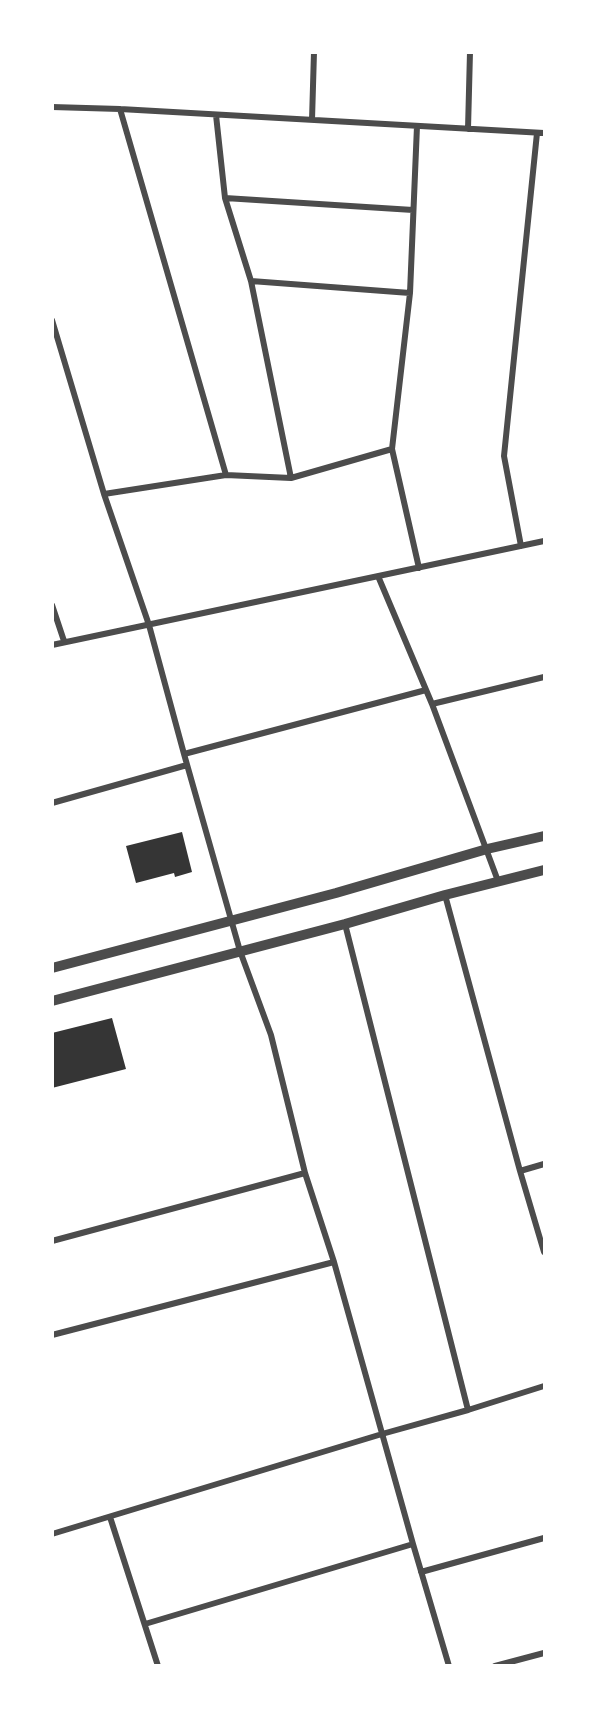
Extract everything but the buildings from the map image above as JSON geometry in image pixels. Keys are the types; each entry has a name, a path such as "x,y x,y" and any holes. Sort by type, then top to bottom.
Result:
{"street":[{"path":"312,120 314,52"},
{"path":"468,129 470,52"},
{"path":"52,107 541,133 504,456 521,546"},
{"path":"120,109 226,475"},
{"path":"216,115 225,198 251,281 291,478"},
{"path":"417,126 410,293 392,449 419,568"},
{"path":"225,198 413,210"},
{"path":"251,281 410,293"},
{"path":"52,320 104,494 149,625 240,951 271,1035 305,1173 334,1262 412,1544 449,1665"},
{"path":"104,494 226,475 291,478 392,449"},
{"path":"52,645 544,541"},
{"path":"378,576 432,704 498,881"},
{"path":"52,605 64,641"},
{"path":"432,704 544,677"},
{"path":"184,754 426,690"},
{"path":"52,803 187,765"},
{"path":"52,968 336,893 487,849 544,836"},
{"path":"52,1001 544,870"},
{"path":"445,895 544,1252"},
{"path":"345,924 468,1410"},
{"path":"520,1172 544,1164"},
{"path":"52,1241 305,1173"},
{"path":"52,1335 334,1262"},
{"path":"52,1534 544,1386"},
{"path":"110,1517 158,1665"},
{"path":"421,1572 544,1538"},
{"path":"145,1624 412,1544"},
{"path":"495,1665 544,1653"}]}
